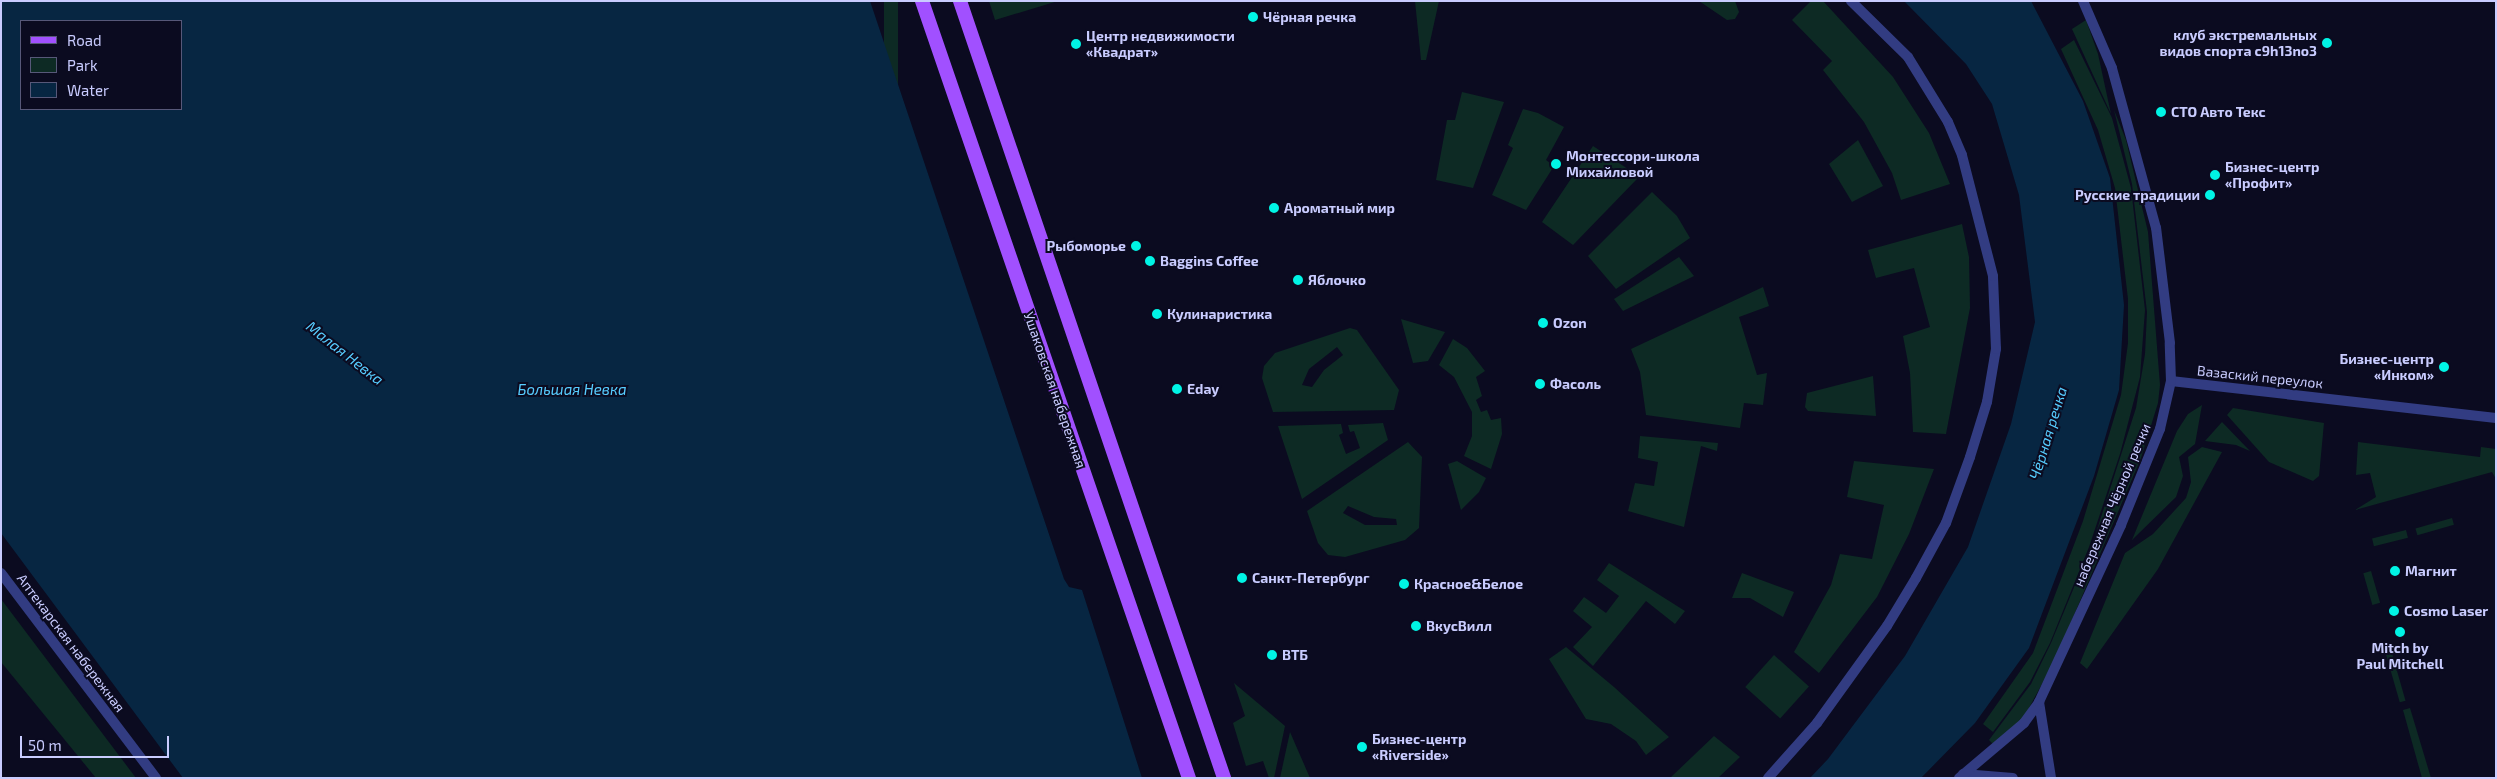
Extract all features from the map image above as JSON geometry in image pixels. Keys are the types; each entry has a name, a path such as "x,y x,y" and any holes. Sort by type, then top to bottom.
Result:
{"main road":[{"name":"Ушаковская набережная","path":"922,1 1189,778"},
{"path":"960,1 1224,778"}],"street":[{"path":"1768,778 1817,724 1887,626 1921,570 1946,523 1970,457 1987,402 1996,349 1993,276 1962,155 1948,122 1908,57 1851,1"},
{"name":"набережная Чёрной речки","path":"1961,776 2024,723 2039,702 2121,525 2160,429 2171,381 2156,228 2112,68 2083,1"},
{"name":"Вазаский переулок","path":"2171,381 2496,418"},
{"name":"Аптекарская набережная","path":"1,574 156,778"},
{"path":"2039,702 2051,778"},
{"path":"1961,776 2013,778"}],"green space":[{"path":"884,1 898,1 898,554 884,554"},
{"path":"989,1 1058,1 995,20"},
{"path":"1415,1 1439,1 1426,60 1421,60"},
{"path":"1699,1 1735,1 1739,12 1735,19 1727,20"},
{"path":"1811,1 1823,1 1893,77 1929,133 1950,184 1901,200 1892,173 1864,122 1823,70 1832,61 1792,20"},
{"path":"2086,20 2098,54 2111,114 2072,29"},
{"path":"2074,40 2112,118 2131,188 2145,310 2140,377 2120,454 2089,547 2050,643 2030,682 1993,732 1983,724 2033,653 2083,521 2121,395 2128,343 2128,299 2115,188 2098,130 2061,49"},
{"path":"1462,92 1504,102 1473,188 1436,180 1447,120 1455,120"},
{"path":"1523,109 1538,113 1564,127 1546,160 1554,166 1526,210 1492,195 1513,148 1508,145"},
{"path":"2114,110 2126,140 2148,232 2160,385 2158,403 2141,458 2054,662 2024,717 1995,746 1989,740 2031,684 2051,643 2094,539 2136,408 2145,354 2147,312 2132,184"},
{"path":"1858,140 1883,186 1852,202 1829,164"},
{"path":"1593,146 1625,167 1637,179 1573,245 1542,222"},
{"path":"1652,192 1677,216 1690,238 1616,289 1588,256"},
{"path":"1962,224 1969,257 1970,308 1946,434 1913,432 1910,373 1903,336 1930,327 1914,268 1876,278 1868,250"},
{"path":"1679,257 1694,276 1623,311 1614,299"},
{"path":"1763,287 1769,306 1739,317 1757,375 1767,373 1763,405 1744,403 1740,428 1646,415 1640,372 1631,349"},
{"path":"1401,319 1445,332 1428,361 1413,363"},
{"path":"1350,328 1357,330 1399,390 1394,410 1273,412 1262,378 1264,366 1275,353","holes":["1337,347 1343,355 1324,370 1312,387 1302,385 1309,369"]},
{"path":"1453,339 1467,348 1485,371 1476,377 1482,396 1476,400 1481,412 1487,410 1491,420 1501,418 1502,434 1491,469 1464,456 1472,436 1472,412 1454,377 1439,365"},
{"path":"1873,376 1876,416 1808,411 1805,407 1807,393"},
{"path":"2202,405 2195,444 2179,457 2183,476 2176,497 2132,540 2177,431 2188,414"},
{"path":"2233,408 2324,423 2319,476 2313,481 2269,462 2227,415"},
{"path":"2222,422 2250,451 2236,445 2205,441"},
{"path":"1383,423 1388,440 1302,499 1278,426 1341,424 1343,433 1339,435 1346,454 1360,448 1354,431 1350,432 1348,425"},
{"path":"1640,436 1718,443 1717,451 1701,446 1684,527 1628,511 1635,483 1654,486 1658,462 1638,458"},
{"path":"1408,442 1422,457 1419,528 1405,540 1345,557 1328,555 1318,543 1307,511","holes":["1348,506 1374,517 1396,519 1397,525 1365,525 1343,513"]},
{"path":"2358,442 2480,457 2481,447 2496,449 2496,479 2492,472 2355,510 2376,497 2370,473 2356,475"},
{"path":"2202,447 2222,452 2158,569 2087,669 2080,663 2125,553 2153,534 2186,498 2191,482 2188,457"},
{"path":"1457,461 1486,478 1479,492 1461,510 1448,464"},
{"path":"1854,461 1934,469 1909,534 1877,597 1819,673 1794,652 1831,585 1840,554 1872,559 1884,505 1847,497"},
{"path":"2452,518 2454,525 2417,535 2415,528"},
{"path":"2406,530 2408,538 2374,546 2372,538"},
{"path":"1609,563 1685,611 1675,624 1646,601 1593,666 1573,647 1592,627 1573,611 1584,597 1606,613 1619,596 1597,580"},
{"path":"2371,571 2380,603 2372,605 2363,573"},
{"path":"1742,573 1794,592 1783,617 1750,598 1732,598"},
{"path":"1,599 136,778 96,778 1,662"},
{"path":"2389,643 2406,701 2400,702 2383,645"},
{"path":"1566,647 1669,737 1646,755 1636,741 1611,724 1586,719 1549,659"},
{"path":"1774,655 1809,686 1780,718 1745,687"},
{"path":"1234,683 1285,726 1274,778 1269,778 1263,761 1246,766 1233,723 1245,716"},
{"path":"2410,708 2431,778 2422,778 2403,710"},
{"path":"1290,732 1310,778 1280,778"},
{"path":"1714,736 1740,757 1718,778 1670,778"}],"water":[{"name":"Большая Невка","path":"1,1 870,1 1064,579 1069,587 1082,590 1142,778 183,778 1,533"},
{"path":"1904,1 2031,1 2083,101 2110,178 2124,305 2119,390 2094,476 2029,648 1975,723 1921,778 1810,778 1828,759 1905,656 1968,547 2011,424 2035,322 2019,195 1992,104 1966,64"}],"place":[{"name":"Чёрная речка","path":"1253,17"},
{"name":"клуб экстремальных видов спорта c9h13no3","path":"2327,43"},
{"name":"Центр недвижимости «Квадрат»","path":"1076,44"},
{"name":"СТО Авто Текс","path":"2161,112"},
{"name":"Монтессори-школа Михайловой","path":"1556,164"},
{"name":"Бизнес-центр «Профит»","path":"2215,175"},
{"name":"Русские традиции","path":"2210,195"},
{"name":"Ароматный мир","path":"1274,208"},
{"name":"Рыбоморье","path":"1136,246"},
{"name":"Baggins Coffee","path":"1150,261"},
{"name":"Яблочко","path":"1298,280"},
{"name":"Кулинаристика","path":"1157,314"},
{"name":"Ozon","path":"1543,323"},
{"name":"Бизнес-центр «Инком»","path":"2444,367"},
{"name":"Фасоль","path":"1540,384"},
{"name":"Eday","path":"1177,389"},
{"name":"Магнит","path":"2395,571"},
{"name":"Санкт-Петербург","path":"1242,578"},
{"name":"Красное&Белое","path":"1404,584"},
{"name":"Cosmo Laser","path":"2394,611"},
{"name":"ВкусВилл","path":"1416,626"},
{"name":"Mitch by Paul Mitchell","path":"2400,632"},
{"name":"ВТБ","path":"1272,655"},
{"name":"Бизнес-центр «Riverside»","path":"1362,747"}],"water label":[{"name":"Малая Невка","path":"345,353"}]}
